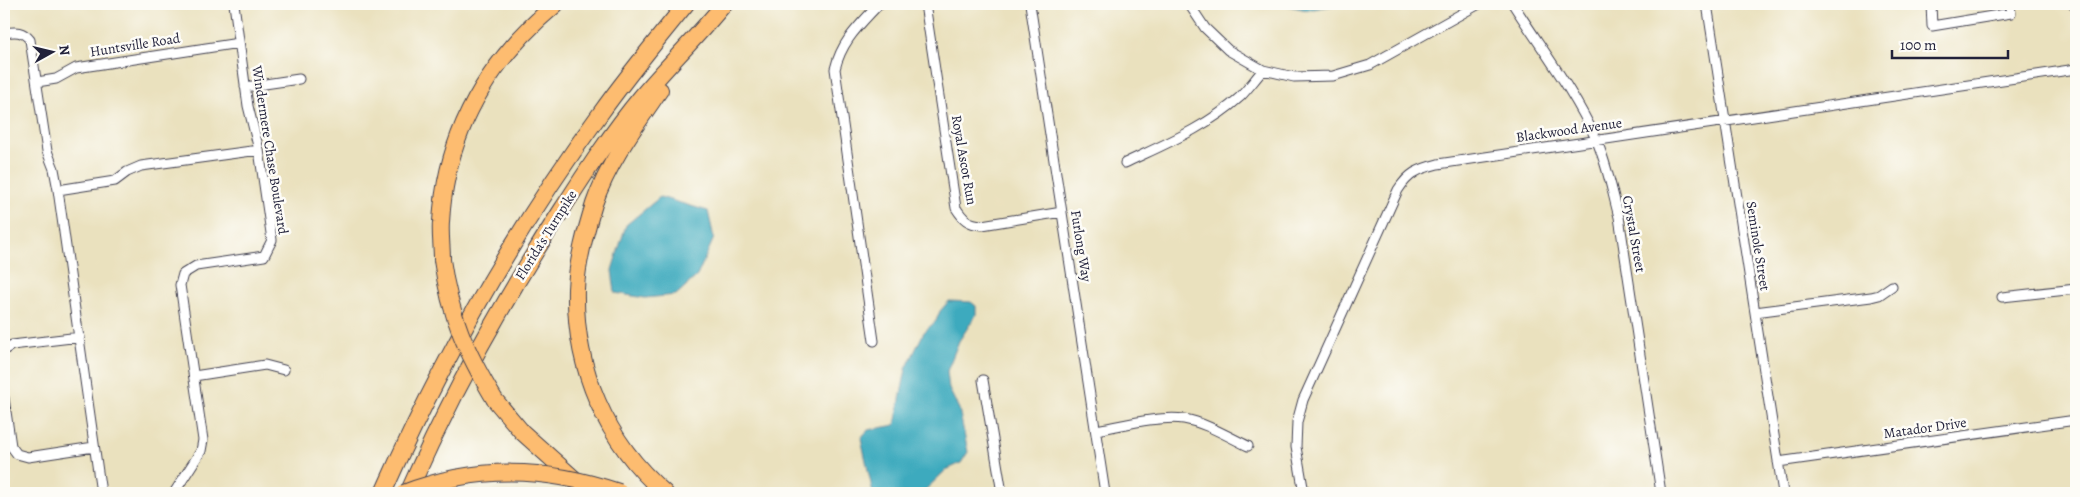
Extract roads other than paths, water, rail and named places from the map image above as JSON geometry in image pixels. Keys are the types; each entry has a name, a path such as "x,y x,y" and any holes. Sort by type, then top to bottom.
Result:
{"highway":[{"path":"556,4 534,22 509,48 487,78 468,111 454,147 444,184 440,224 442,260 447,294 458,327 475,367 495,400 522,432 590,493"},
{"name":"Florida's Turnpike","path":"383,493 443,368 495,274 544,194 600,113 686,4"},
{"name":"Florida's Turnpike","path":"408,493 459,386 540,243 584,175 641,97 724,4"},
{"path":"665,493 647,478 622,448 601,411 586,371 578,330 576,288 582,249 594,203 612,164 634,126 695,38"},
{"path":"404,493 453,478 491,473 525,472 567,478 620,493"}],"street":[{"name":"Windermere Chase Boulevard","path":"174,493 201,451 203,440 180,285 183,274 196,266 264,256 272,240 259,150 248,106 234,4"},
{"path":"874,341 834,69 838,54 847,38 879,4"},
{"name":"Royal Ascot Run","path":"925,4 956,208 963,218 972,225 1062,212"},
{"name":"Furlong Way","path":"1030,4 1105,493"},
{"path":"1189,4 1205,28 1228,50 1263,70 1294,77 1333,76 1370,65 1479,4"},
{"name":"Crystal Street","path":"1513,4 1575,100 1596,140 1610,180 1619,217 1661,493"},
{"name":"Seminole Street","path":"1707,4 1783,493"},
{"path":"1931,4 1932,26 2011,13 2010,4"},
{"path":"4,33 16,31 25,34 30,40 47,151 54,169 58,190 102,493"},
{"name":"Huntsville Road","path":"37,82 56,79 76,68 239,43"},
{"name":"Blackwood Avenue","path":"1304,493 1296,447 1297,422 1303,400 1398,190 1406,177 1425,167 1438,164 2076,69"},
{"path":"1126,163 1188,134 1240,96 1263,70"},
{"path":"245,87 299,79"},
{"path":"58,190 116,181 127,172 141,166 259,150"},
{"path":"1755,312 1871,297 1879,295 1892,286"},
{"path":"2002,297 2076,289"},
{"path":"4,350 12,345 80,337"},
{"path":"194,376 265,365 284,370"},
{"path":"983,380 1002,493"},
{"path":"4,398 11,446 17,454 28,457 94,447"},
{"path":"1096,430 1167,418 1183,419 1201,424 1248,446"},
{"name":"Matador Drive","path":"1778,462 2076,420"}],"water":[{"path":"1279,4 1343,4 1307,10"},
{"path":"660,197 708,211 714,238 697,276 676,295 645,298 615,293 612,270 626,225"},
{"path":"949,301 971,302 976,306 976,315 959,341 947,371 949,389 959,409 968,452 961,463 946,470 922,493 873,493 861,438 868,430 895,425 906,369 924,332 936,321 940,311"}]}
